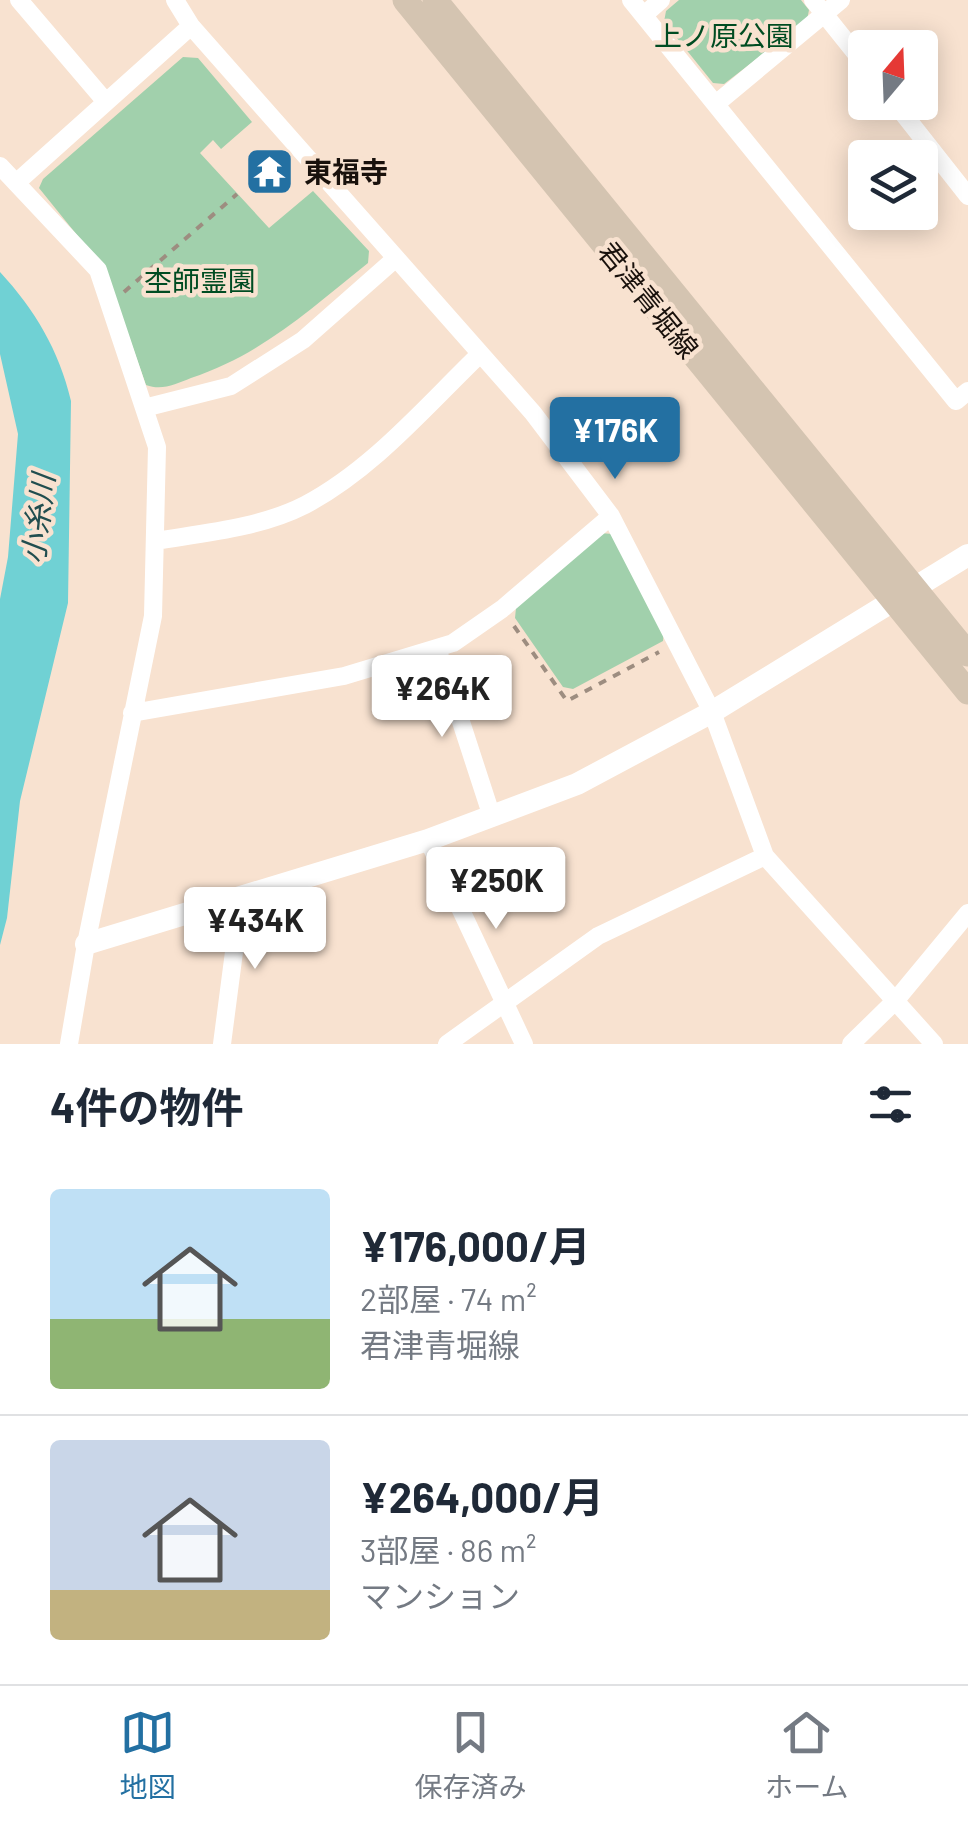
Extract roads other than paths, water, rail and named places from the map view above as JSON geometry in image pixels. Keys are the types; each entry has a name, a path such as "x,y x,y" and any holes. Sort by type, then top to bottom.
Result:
{"main road":[{"name":"君津青堀線","path":"405,0 902,594 968,654"},
{"name":"君津青堀線","path":"434,0 902,594 968,692"}],"street":[{"path":"20,0 106,102"},
{"path":"661,0 638,8 956,401 968,391"},
{"path":"717,104 819,7 840,0"},
{"path":"819,7 848,44"},
{"path":"16,182 106,102 186,9 396,258 534,414 611,516 712,712 765,856 934,1044"},
{"path":"908,120 968,196"},
{"path":"0,166 98,270 157,447 153,616 86,944 70,1044"},
{"path":"144,408 230,386 303,340 396,258"},
{"path":"155,542 242,526 303,506 364,467 480,354"},
{"path":"132,713 344,676 453,642 502,609 611,516"},
{"path":"86,944 428,840 577,784 712,712 968,555"},
{"path":"436,648 492,817"},
{"path":"428,840 524,1044"},
{"path":"447,1044 598,936 765,856"},
{"path":"222,1044 237,928 237,896"},
{"path":"851,1044 896,1000 968,913"}],"water":[{"name":"小糸川","path":"0,272 44,332 71,401 68,603 20,801 7,918 0,945 0,599 8,557 18,434 0,354"}],"place":[{"name":"東福寺","path":"269,172"}],"park label":[{"name":"上ノ原公園","path":"724,36"},
{"name":"杢師霊園","path":"200,281"}]}
